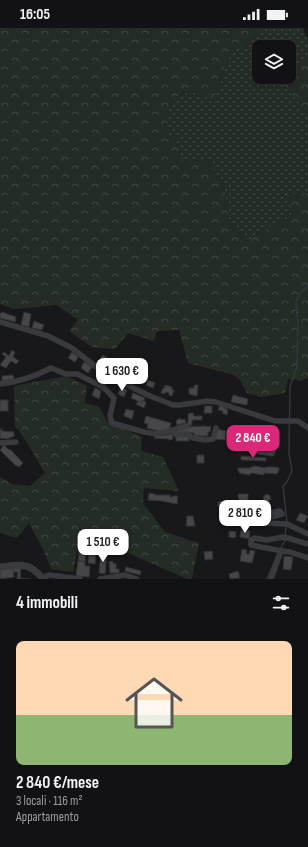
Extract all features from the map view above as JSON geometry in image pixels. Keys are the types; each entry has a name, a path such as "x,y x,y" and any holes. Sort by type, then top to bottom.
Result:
{"street":[{"path":"0,322 48,336 72,348 105,374 150,396 173,405 208,401 216,402 275,421 298,421 308,428"},
{"path":"0,384 19,381 51,368 66,374 77,374 103,387 114,398 110,416 112,423 148,433 158,434 187,426"},
{"path":"103,387 105,374"},
{"path":"172,431 177,435 187,434 193,438 209,441 213,439 216,428"},
{"path":"0,443 16,442"},
{"path":"220,504 227,506 232,510 257,514 280,511 282,514 264,519 264,523 287,524 308,534"},
{"path":"227,506 229,504 246,509 257,508"},
{"path":"308,544 285,537 267,540 254,538 251,540 251,545 290,552 308,558"},
{"path":"271,579 282,551"},
{"path":"0,567 22,564 37,572 44,579 46,576 50,575 80,579"},
{"path":"100,579 125,575 137,579"}],"green space":[{"path":"0,28 259,28 252,42 236,48 227,61 213,102 194,90 173,98 165,123 169,136 176,139 181,159 189,162 206,159 224,186 229,221 245,241 250,240 272,225 292,218 294,209 287,202 286,195 303,193 308,194 308,377 302,381 288,379 285,393 261,397 247,393 240,380 234,375 188,363 179,330 157,331 154,341 128,333 115,349 92,347 69,331 78,320 57,305 13,309 0,304"},
{"path":"259,28 303,28 308,41 308,61 296,64 296,40 254,40"},
{"path":"252,42 252,84 284,84 302,106 308,116 308,194 303,193 287,202 294,209 292,218 272,225 250,240 245,241 229,221 224,186 206,159 189,162 181,159 176,139 169,136 165,123 173,98 194,90 213,102 227,61 236,48"},
{"path":"308,61 308,116 302,106 284,84 296,84 296,64"},
{"path":"66,376 87,386 85,403 99,407 107,421 142,437 141,451 163,457 179,491 144,488 143,503 165,532 199,543 192,579 187,579 112,546 114,532 80,536 73,572 51,569 44,551 29,523 17,538 0,533 0,477 12,484 30,486 45,473 19,430 15,427 14,386"}],"building":[{"path":"2,312 16,317 15,322 0,318 0,314"},
{"path":"24,312 31,314 29,327 21,325"},
{"path":"34,321 44,325 42,330 32,328"},
{"path":"12,350 15,352 13,357 19,361 16,364 11,361 6,368 0,365 6,357 2,354 4,352 9,356"},
{"path":"72,352 78,357 75,362 68,358"},
{"path":"103,355 112,361 107,369 97,363"},
{"path":"113,361 127,371 124,377 110,367"},
{"path":"84,362 92,367 88,373 81,368"},
{"path":"136,364 144,367 141,374 139,373 138,376 133,374"},
{"path":"13,375 14,379 2,381 2,376"},
{"path":"148,380 155,383 153,388 146,385"},
{"path":"165,385 172,387 172,390 174,390 172,396 169,395 169,393 161,393 163,388 165,388"},
{"path":"195,385 198,385 197,396 189,394 189,388 194,388"},
{"path":"121,387 127,390 124,397 118,394"},
{"path":"95,388 101,391 99,399 92,395"},
{"path":"133,393 145,398 142,403 131,398"},
{"path":"233,395 248,399 247,405 231,402"},
{"path":"0,400 8,400 8,411 0,411"},
{"path":"143,400 146,402 144,408 136,404 138,401 142,403"},
{"path":"220,405 228,410 227,415 222,413 223,411 218,410"},
{"path":"205,406 212,406 212,413 204,413"},
{"path":"126,409 134,411 132,419 124,416"},
{"path":"193,413 194,416 202,416 202,420 192,420 192,425 188,425 188,414"},
{"path":"146,416 171,423 169,430 165,429 162,432 147,428 148,424 144,423"},
{"path":"180,418 181,420 185,419 186,423 177,425 176,421"},
{"path":"185,427 211,427 210,432 208,432 208,436 194,436 194,433 175,433 175,431"},
{"path":"0,429 2,429 2,431 14,432 14,436 7,439 0,438"},
{"path":"217,429 226,431 225,440 215,439"},
{"path":"172,434 173,439 169,440 154,438 155,435 162,436"},
{"path":"176,436 189,436 189,441 176,441"},
{"path":"4,445 9,450 10,449 23,463 19,467 0,450"},
{"path":"248,446 258,446 261,447 261,449 276,450 274,456 251,453 248,452"},
{"path":"197,455 204,455 204,463 197,463"},
{"path":"241,456 266,458 266,461 241,460"},
{"path":"255,466 266,468 275,467 279,468 279,471 277,474 264,472 264,475 251,473 250,475 239,473 238,471 238,468 251,468"},
{"path":"149,493 155,495 170,495 170,497 178,496 177,504 148,500"},
{"path":"238,494 248,494 248,501 239,501"},
{"path":"267,494 270,495 270,501 267,502 264,501 263,498 264,495"},
{"path":"229,513 237,515 234,521 227,519"},
{"path":"300,513 308,516 304,523 296,520"},
{"path":"187,516 193,516 195,526 186,526"},
{"path":"247,516 257,517 256,522 246,521"},
{"path":"241,530 250,531 249,539 240,537"},
{"path":"229,531 236,532 235,538 229,537"},
{"path":"87,537 98,538 96,553 86,552"},
{"path":"83,539 87,539 85,562 78,561 80,542 83,542"},
{"path":"102,539 106,539 105,549 101,548"},
{"path":"242,549 247,550 246,554 249,554 250,550 255,551 252,563 240,561"},
{"path":"212,551 213,559 205,560 204,552"},
{"path":"89,552 96,553 95,564 88,563"},
{"path":"101,552 107,552 105,574 99,573"},
{"path":"284,556 293,557 291,570 283,569"},
{"path":"78,561 85,562 85,566 90,566 89,577 76,576"},
{"path":"113,561 113,564 116,563 116,569 119,569 119,573 110,573 109,562"},
{"path":"21,567 20,578 30,579 17,579 18,572 13,572 13,568"},
{"path":"126,567 141,571 140,575 125,571"},
{"path":"13,568 14,577 0,579 0,570"},
{"path":"238,571 240,578 230,579 229,574"}],"waterway":[{"path":"287,523 283,486 287,482 292,471 289,453 290,387 297,366 298,324 296,302 301,292 308,286"},
{"path":"285,536 286,526"},
{"path":"281,548 285,540"},
{"path":"267,579 278,553"}]}
